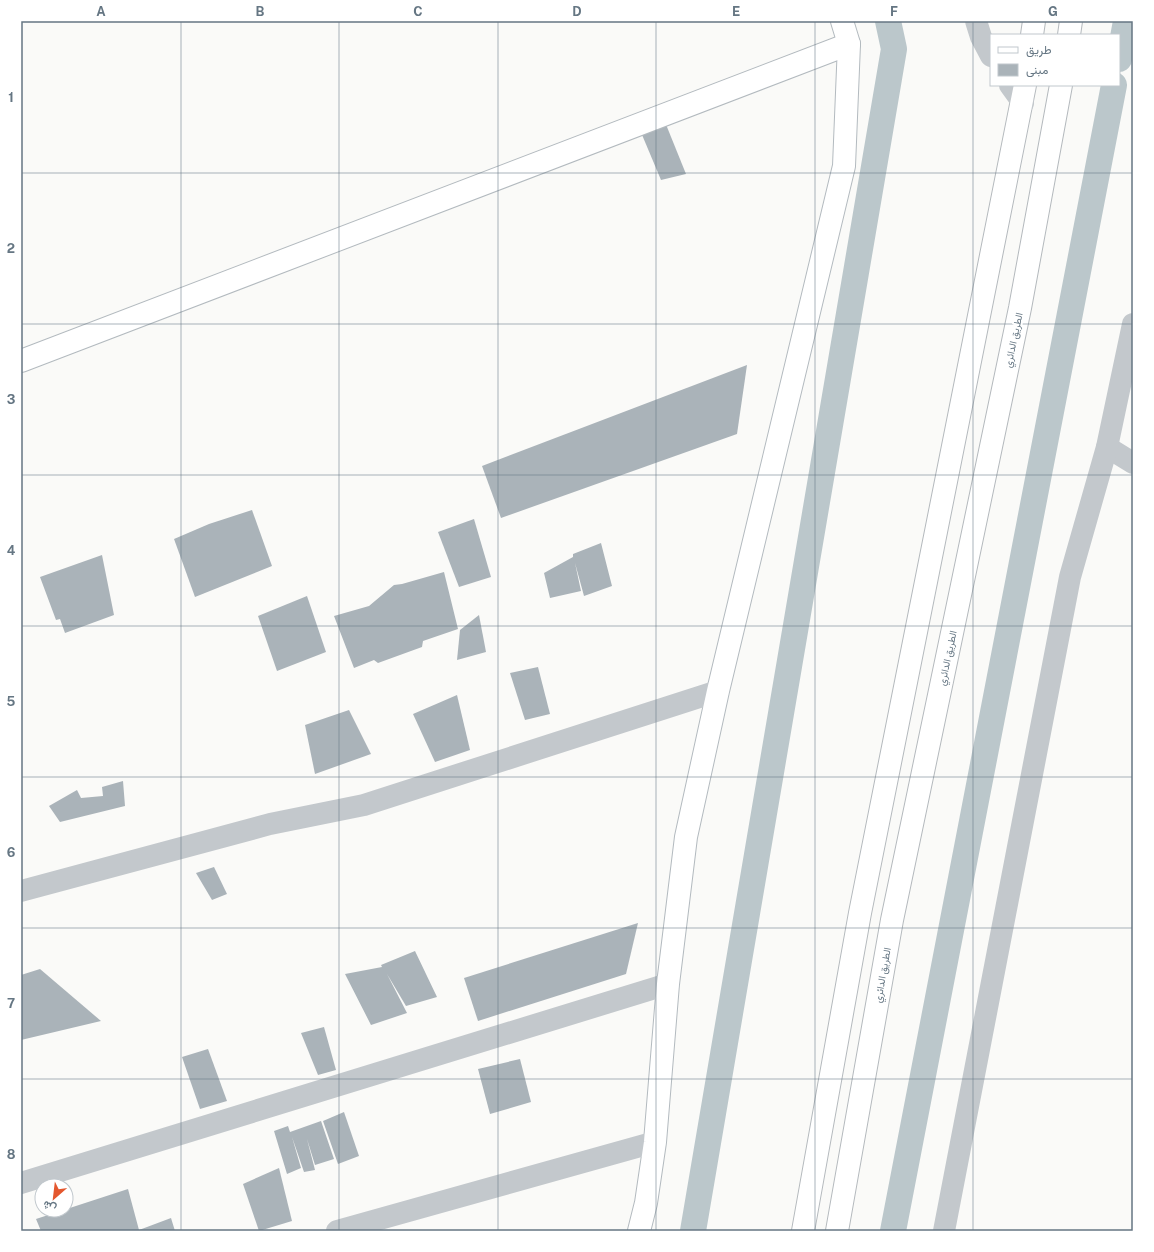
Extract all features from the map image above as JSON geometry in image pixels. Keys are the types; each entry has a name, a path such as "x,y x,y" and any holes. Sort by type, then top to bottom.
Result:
{"main road":[{"path":"639,1231 646,1203 655,1142 668,984 686,837 718,692 844,166 849,44 842,21"},
{"path":"1032,34 1034,21"},
{"path":"1069,34 1071,21"},
{"path":"21,361 849,44"},
{"name":"الطريق الدائري","path":"837,1231 892,920 1020,308 1061,86"},
{"path":"803,1231 860,913 1024,94"}],"street":[{"path":"976,21 981,37 990,54"},
{"path":"1012,86 1024,94"},
{"path":"944,1231 1070,577 1107,447 1133,324"},
{"path":"1107,447 1133,463"},
{"path":"21,891 270,824 364,806 718,692"},
{"path":"21,1183 668,984"},
{"path":"337,1231 655,1142"}],"building":[{"path":"665,122 686,174 661,180 640,130"},
{"path":"747,365 737,434 501,518 482,466"},
{"path":"252,510 272,566 195,597 174,539 209,524"},
{"path":"474,519 491,577 459,587 438,532"},
{"path":"601,543 612,586 584,596 575,563 581,591 550,598 544,573 573,557 573,554"},
{"path":"102,555 114,615 65,633 60,619 56,620 40,577"},
{"path":"444,572 458,629 423,641 422,647 378,663 374,660 354,668 334,616 369,606 394,585"},
{"path":"307,596 326,652 277,671 258,616"},
{"path":"479,615 486,652 457,660 460,630"},
{"path":"538,667 550,714 525,720 510,673"},
{"path":"457,695 470,750 435,762 413,714"},
{"path":"349,710 371,754 315,774 305,725"},
{"path":"123,781 125,806 60,822 49,806 77,790 81,798 103,796 102,787"},
{"path":"214,867 227,894 212,900 196,873"},
{"path":"638,923 626,974 478,1021 464,978"},
{"path":"415,951 437,997 406,1006 387,974 407,1013 371,1025 345,974 382,967 381,965"},
{"path":"40,969 101,1021 21,1040 21,975"},
{"path":"324,1027 336,1070 318,1075 301,1033"},
{"path":"208,1049 227,1101 200,1109 182,1057"},
{"path":"520,1059 531,1102 490,1114 478,1069"},
{"path":"344,1112 359,1156 338,1164 323,1121"},
{"path":"321,1121 334,1159 315,1165 307,1139 315,1170 304,1172 292,1137 301,1168 287,1174 274,1131 288,1126 290,1132"},
{"path":"279,1168 292,1221 259,1231 243,1184"},
{"path":"128,1189 139,1230 171,1218 175,1231 41,1231 36,1219 74,1218 74,1207"}],"waterway":[{"path":"693,1231 894,49 888,21"},
{"path":"1120,54 1126,21"},
{"path":"893,1231 1114,86"}]}
